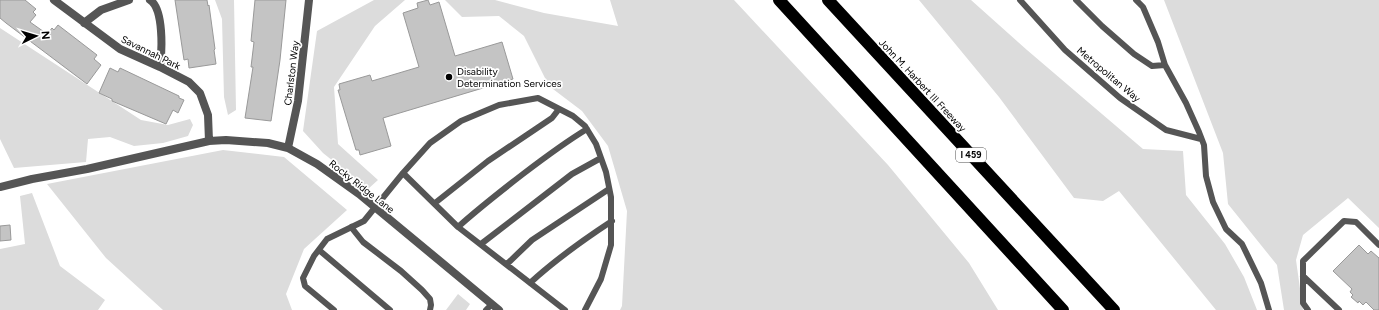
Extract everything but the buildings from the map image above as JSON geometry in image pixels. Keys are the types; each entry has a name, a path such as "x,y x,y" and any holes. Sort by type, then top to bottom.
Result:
{"highway":[{"path":"779,0 1063,310"},
{"name":"John M. Harbert III Freeway","path":"828,0 1114,310"}],"street":[{"name":"Savannah Park","path":"54,0 120,49 189,82 200,93 208,115 209,141"},
{"path":"84,23 101,10 129,0"},
{"path":"150,0 155,3 159,13 162,52 160,67"},
{"name":"Charlston Way","path":"288,148 298,100 309,0"},
{"name":"Rocky Ridge Lane","path":"0,187 209,141 226,140 268,143 288,148 333,174 375,207 489,307 499,310"}],"lane":[{"name":"Metropolitan Way","path":"1020,0 1065,50 1120,98 1166,130 1201,139"},
{"path":"1076,0 1102,26 1134,54 1152,66 1165,65"},
{"path":"1136,0 1143,7 1158,42 1165,65 1186,103 1204,145 1206,176 1213,202 1226,228 1242,244 1261,283 1269,310"},
{"path":"334,310 305,286 303,278 314,256 327,239 364,221 403,173 430,143 461,121 500,105 538,98 573,116 587,129 596,144 606,172 610,189 612,245 601,279 585,310"},
{"path":"435,203 488,161 552,118 559,109"},
{"path":"458,227 473,213 516,179 565,142 587,129"},
{"path":"481,244 572,174 601,158"},
{"path":"403,173 458,227 565,310"},
{"path":"507,264 532,240 610,189"},
{"path":"530,283 545,269 612,221"},
{"path":"1308,310 1303,303 1303,261 1344,221 1356,222 1379,245"},
{"path":"351,227 363,242 401,271 422,290 430,299 430,310"},
{"path":"318,250 390,310"},
{"path":"1303,276 1339,310"}],"shaded area":[{"path":"215,0 234,0 236,110 228,115 224,97 222,19"},
{"path":"374,0 405,0 375,26 334,87 338,144 378,180 368,189 323,153 303,131 317,31"},
{"path":"445,0 495,0 544,13 618,26 610,0 734,0 888,165 969,263 998,310 620,310 622,306 627,211 608,146 582,111 549,86 524,36 499,16 462,17"},
{"path":"919,0 971,0 1143,149 1183,151 1186,195 1225,244 1244,277 1257,310 1216,310 1119,191 1103,201 1074,198 999,97"},
{"path":"1164,0 1379,0 1379,228 1348,198 1303,235 1296,260 1303,310 1284,310 1277,265 1228,204 1223,153"},
{"path":"0,28 141,120 168,125 190,119 193,125 188,136 163,143 134,146 110,137 88,139 86,162 14,168 0,139"},
{"path":"223,150 284,157 347,210 304,249 286,294 292,310 163,310 106,258 47,184"},
{"path":"32,193 60,266 105,300 98,310 0,310 0,249 25,244 20,196"},
{"path":"458,294 470,304 466,310 446,310"}],"place":[{"name":"Disability Determination Services","path":"449,77"}]}
